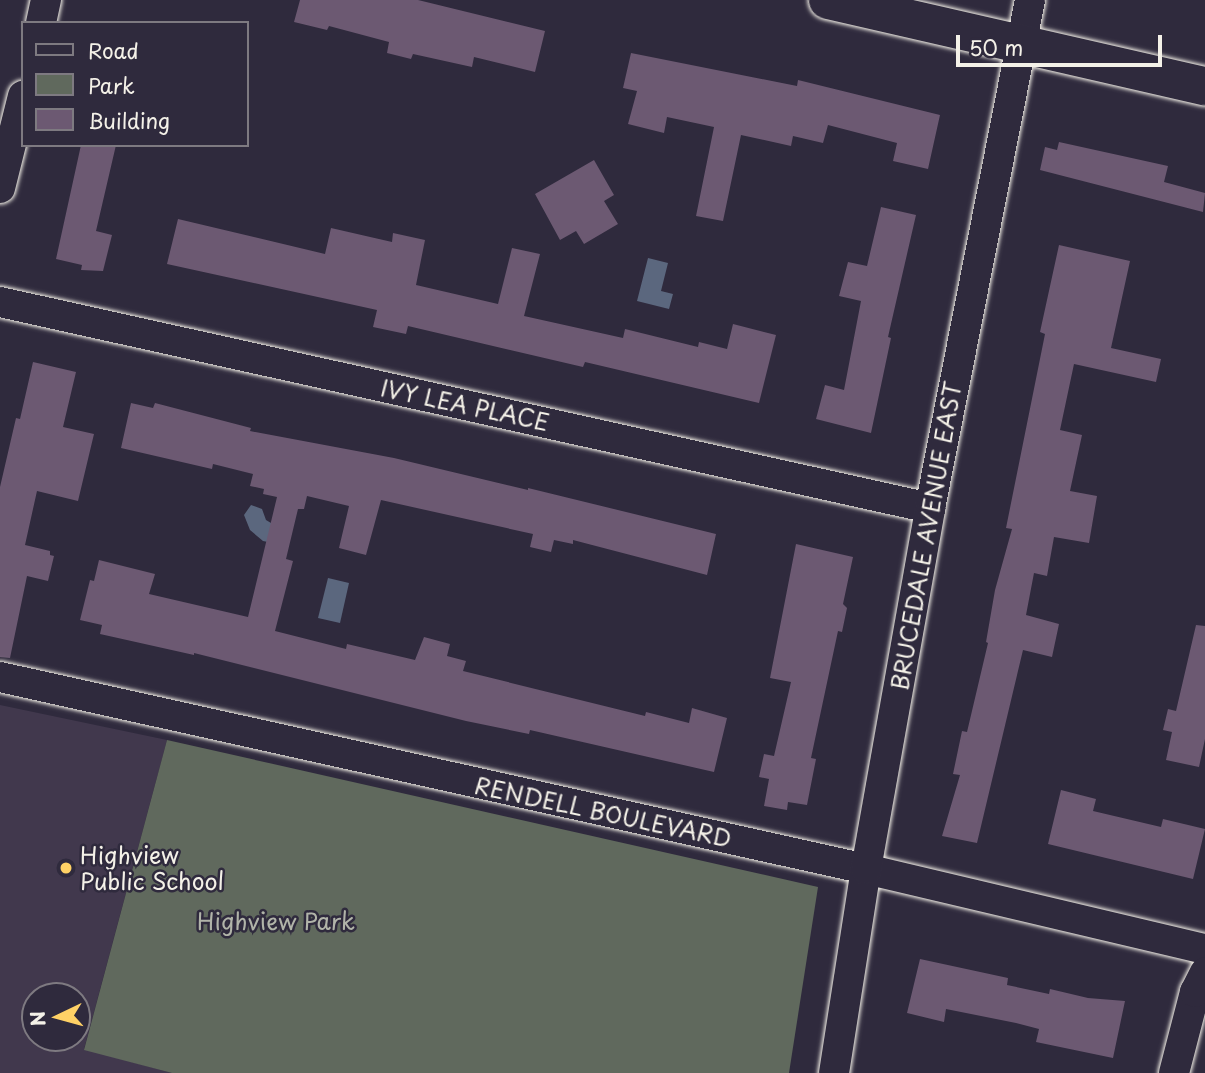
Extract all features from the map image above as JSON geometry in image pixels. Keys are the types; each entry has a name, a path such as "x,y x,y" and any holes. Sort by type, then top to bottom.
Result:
{"main road":[{"path":"828,0 1205,86"}],"street":[{"path":"41,21 46,0"},
{"name":"BRUCEDALE AVENUE EAST","path":"834,1073 866,869 930,508 1030,0"},
{"path":"0,188 21,104"},
{"name":"IVY LEA PLACE","path":"0,302 930,508"},
{"name":"RENDELL BOULEVARD","path":"0,677 866,869 1205,949"},
{"path":"1174,1073 1195,992 1205,972"}],"shaded area":[{"name":"Highview Public School","path":"0,705 167,740 91,1023 91,982 21,982 21,1052 91,1051 172,1073 0,1073"}],"green space":[{"name":"Highview Park","path":"167,740 818,887 789,1073 172,1073 91,1052 91,1024"}],"water":[{"path":"648,258 668,263 661,291 673,294 669,309 637,301"},
{"path":"251,505 262,509 266,520 276,526 268,542 250,530 244,515"},
{"path":"328,578 349,583 340,623 318,618"}],"building":[{"path":"300,0 418,0 545,31 535,72 474,57 472,67 413,54 411,59 387,53 389,42 329,26 327,30 294,22"},
{"path":"631,53 797,86 798,80 940,115 928,169 893,161 897,143 828,125 823,143 793,136 791,146 741,135 723,221 696,216 714,127 667,117 664,133 628,124 637,91 623,88"},
{"path":"1059,142 1168,166 1164,182 1205,193 1203,212 1040,170 1045,147 1057,150"},
{"path":"81,147 116,147 96,231 112,235 103,271 81,270 82,265 56,259"},
{"path":"594,160 614,195 604,201 618,224 584,244 576,231 560,240 535,194"},
{"path":"881,207 916,215 888,337 891,338 871,433 816,419 825,385 844,390 861,301 839,296 848,262 867,266"},
{"path":"178,219 325,254 331,228 392,242 393,233 425,240 416,285 498,304 512,248 540,254 524,316 623,338 625,329 698,347 699,342 727,349 733,324 776,335 759,403 585,362 583,367 408,326 406,334 373,327 377,310 167,264"},
{"path":"1059,245 1130,261 1111,348 1161,359 1156,382 1074,364 1060,430 1082,435 1070,491 1097,496 1089,543 1054,537 1047,576 1034,573 1026,615 1059,624 1052,657 1023,650 977,843 942,836 960,775 953,774 962,731 967,732 988,643 986,642 995,590 1012,529 1006,528 1045,334 1040,332"},
{"path":"33,362 76,372 63,427 94,434 78,501 37,491 25,545 50,551 50,555 54,556 48,581 27,576 10,658 0,657 0,487 16,418 20,419"},
{"path":"131,403 153,408 155,403 251,428 250,431 394,458 716,534 707,575 573,540 573,544 554,540 551,552 530,547 533,534 381,500 366,555 339,548 349,506 307,496 304,509 298,509 286,559 293,561 275,631 346,649 347,644 415,660 424,637 450,644 447,656 466,661 463,671 645,716 646,712 689,723 692,708 727,718 714,772 530,730 529,734 466,721 194,653 100,634 102,625 80,620 90,580 94,581 99,560 155,574 149,594 248,617 277,497 263,494 264,489 250,486 253,474 213,464 212,469 121,448"},
{"path":"796,544 853,557 843,604 847,608 842,632 838,631 811,758 816,759 807,805 788,802 787,810 764,806 769,779 759,777 764,754 774,756 791,682 770,678"},
{"path":"1196,625 1205,626 1205,739 1199,767 1166,760 1172,732 1163,730 1168,709 1176,711"},
{"path":"1061,790 1096,799 1093,811 1161,827 1163,819 1205,829 1193,879 1048,844"},
{"path":"920,959 1008,978 1007,985 1049,994 1050,989 1088,998 1125,1001 1113,1058 1036,1042 1039,1029 1016,1023 946,1009 944,1022 907,1013"}],"place":[{"name":"Highview Public School","path":"66,868"}]}
